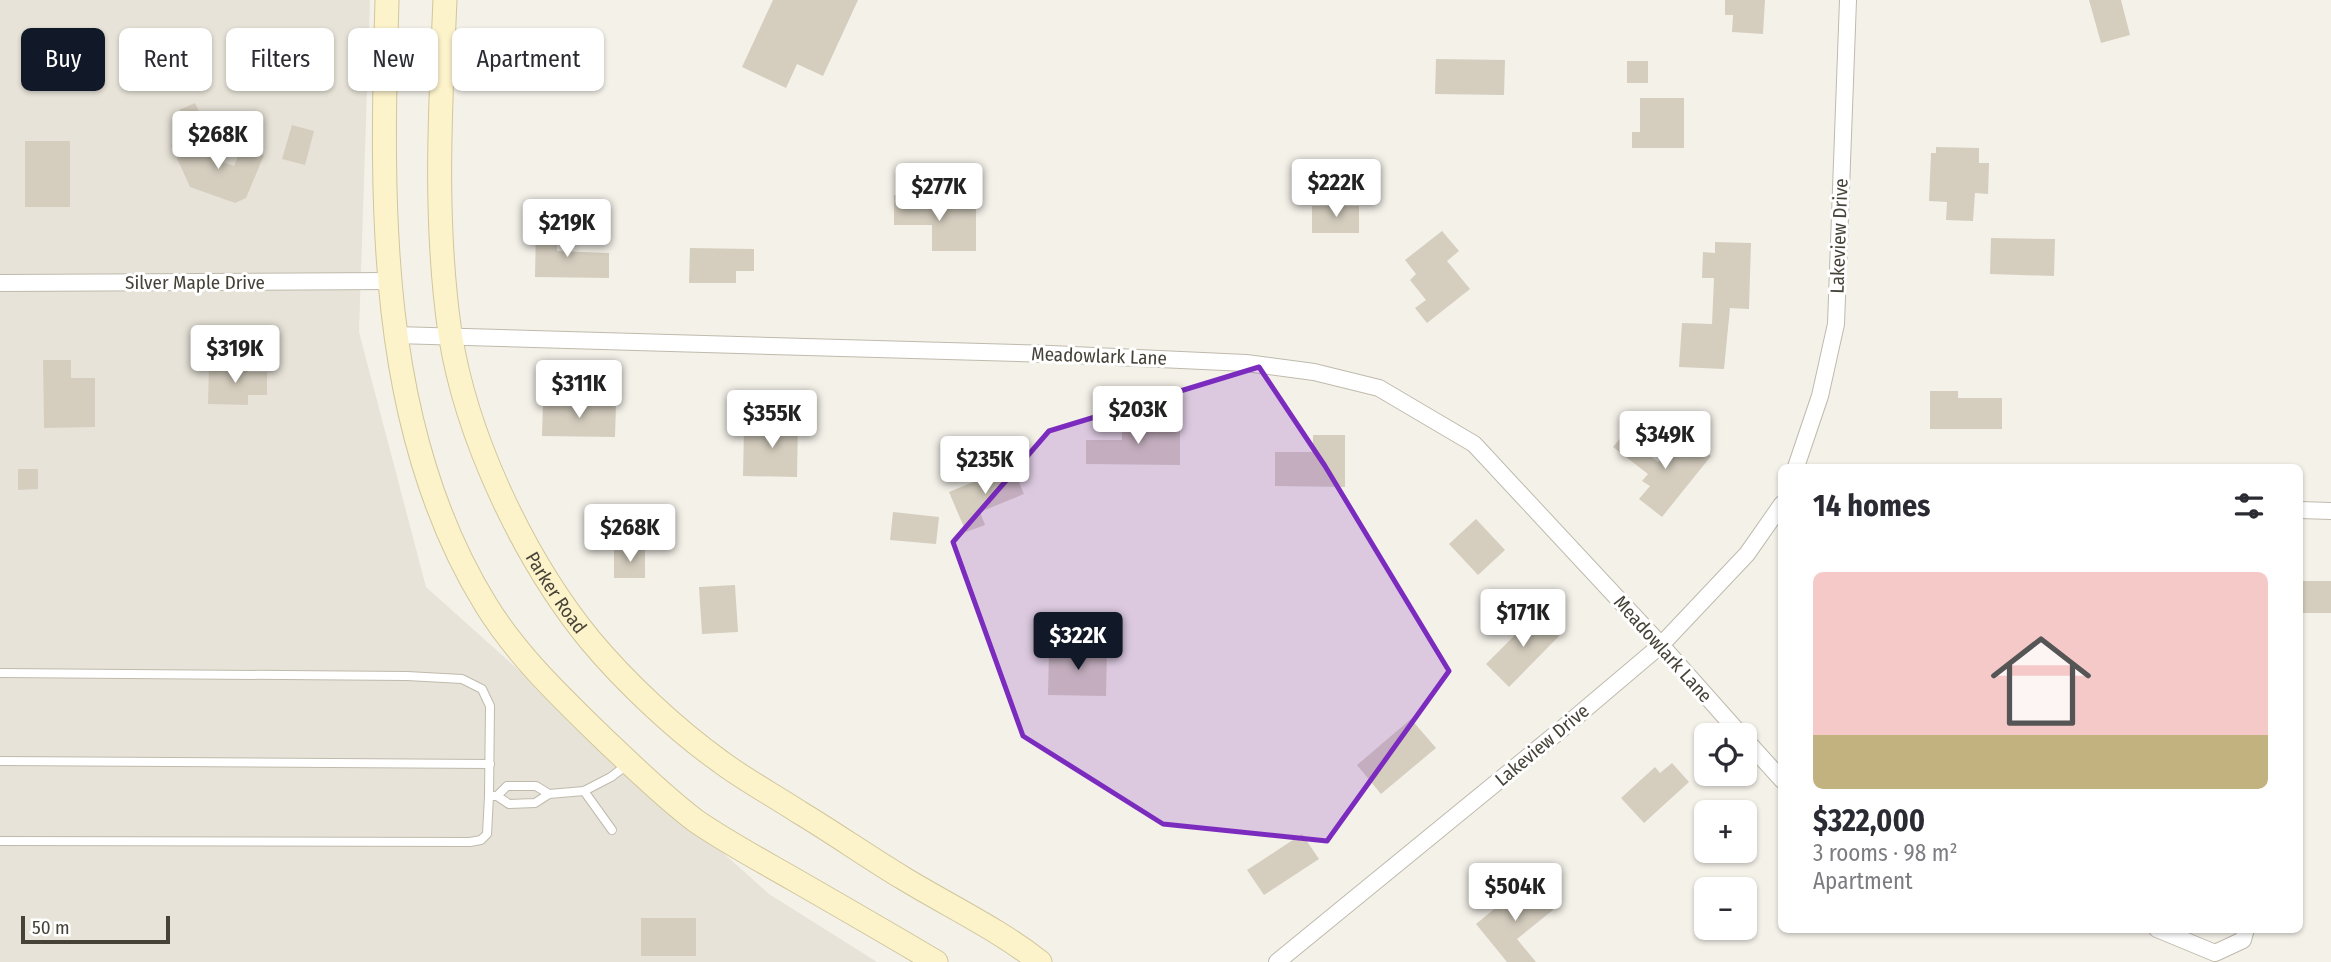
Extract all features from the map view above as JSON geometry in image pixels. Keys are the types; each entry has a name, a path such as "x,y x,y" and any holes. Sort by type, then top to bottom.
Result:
{"main road":[{"path":"387,0 384,113 390,281 395,335 402,382 414,428 442,515 462,564 488,608 540,676 656,788 696,821 751,856 936,962"},
{"name":"Parker Road","path":"445,0 440,226 450,335 464,397 493,476 530,551 589,638 621,675 721,762 903,878 1013,941 1040,962"}],"street":[{"name":"Lakeview Drive","path":"1797,464 1820,396 1836,324 1847,0"},
{"name":"Silver Maple Drive","path":"0,283 390,281"},
{"name":"Meadowlark Lane","path":"395,335 1051,354 1246,363 1314,372 1379,388 1474,444 1731,723"},
{"name":"Lakeview Drive","path":"1278,962 1661,645 1747,554 1778,510"},
{"path":"2303,510 2331,511"},
{"name":"Meadowlark Lane","path":"1757,752 1778,776"},
{"path":"2166,933 2214,953 2243,940 2245,933"}],"lane":[{"path":"0,673 407,676 462,679 482,689 490,706 493,796 487,834 481,841 0,841"},
{"path":"493,796 509,804 535,803 549,794 584,791 611,777 629,764 604,738"},
{"path":"0,761 490,764"},
{"path":"493,796 507,786 536,786 549,794"},
{"path":"584,791 612,830"}],"highlighted area":[{"path":"1259,367 1325,466 1449,671 1327,841 1163,824 1023,736 953,542 1049,431"}],"shaded area":[{"path":"0,0 370,0 369,28 348,28 348,91 367,91 359,332 426,587 769,894 877,962 0,962"}],"building":[{"path":"773,0 858,0 823,76 797,64 786,88 742,67"},
{"path":"1725,0 1765,0 1763,34 1732,32 1733,15 1725,15"},
{"path":"2089,0 2121,0 2130,35 2101,43"},
{"path":"1436,59 1505,60 1504,95 1435,94"},
{"path":"1627,61 1648,61 1648,83 1627,83"},
{"path":"1640,98 1684,98 1684,148 1632,148 1632,132 1640,132"},
{"path":"195,103 203,120 187,127 179,110"},
{"path":"292,125 314,131 305,165 282,159"},
{"path":"193,135 201,154 234,166 242,147 264,155 246,198 235,203 190,187 171,145"},
{"path":"25,141 70,141 70,207 25,207"},
{"path":"1936,147 1979,148 1979,163 1989,163 1988,194 1975,193 1973,221 1946,220 1947,202 1929,201 1931,153 1936,153"},
{"path":"894,195 924,195 924,209 976,209 976,251 932,251 932,225 894,225"},
{"path":"1312,206 1359,206 1359,233 1312,233"},
{"path":"536,227 557,228 557,251 609,253 609,278 535,277"},
{"path":"1442,231 1459,251 1447,261 1470,289 1427,323 1415,308 1426,300 1410,280 1416,274 1405,260"},
{"path":"1991,238 2055,239 2054,276 1990,274"},
{"path":"1715,242 1751,243 1749,309 1730,308 1724,369 1679,367 1682,323 1712,324 1714,278 1702,278 1703,252 1715,253"},
{"path":"690,248 754,249 754,271 736,271 736,283 689,283"},
{"path":"43,360 71,360 71,378 95,378 95,427 44,428"},
{"path":"209,365 249,366 248,372 267,372 267,395 248,395 248,405 208,404"},
{"path":"1930,391 1958,391 1958,398 2002,398 2002,429 1930,429"},
{"path":"543,403 616,404 615,437 542,436"},
{"path":"773,418 798,418 797,477 743,476 744,429 773,429"},
{"path":"1122,423 1180,424 1180,465 1086,464 1086,440 1122,440"},
{"path":"1313,435 1345,435 1345,487 1275,486 1275,452 1313,452"},
{"path":"1623,435 1658,462 1667,451 1672,455 1687,437 1711,456 1662,517 1639,499 1650,486 1642,481 1648,474 1613,447"},
{"path":"1012,466 1024,494 980,512 985,525 966,532 949,492"},
{"path":"18,469 38,469 38,489 18,490"},
{"path":"893,512 939,517 936,544 890,540"},
{"path":"1476,519 1505,550 1478,575 1449,544"},
{"path":"614,550 645,550 645,578 614,578"},
{"path":"2303,581 2331,581 2331,613 2303,613"},
{"path":"735,585 738,632 702,634 699,587"},
{"path":"1538,612 1561,634 1509,687 1486,664"},
{"path":"1049,649 1107,650 1106,696 1048,695"},
{"path":"1411,719 1436,748 1381,794 1357,765"},
{"path":"1672,763 1689,782 1644,823 1621,798 1655,767 1660,773"},
{"path":"1302,834 1319,859 1264,895 1247,870"},
{"path":"1528,881 1553,910 1517,939 1536,962 1507,962 1476,924"},
{"path":"641,918 696,918 696,956 641,956"}]}
